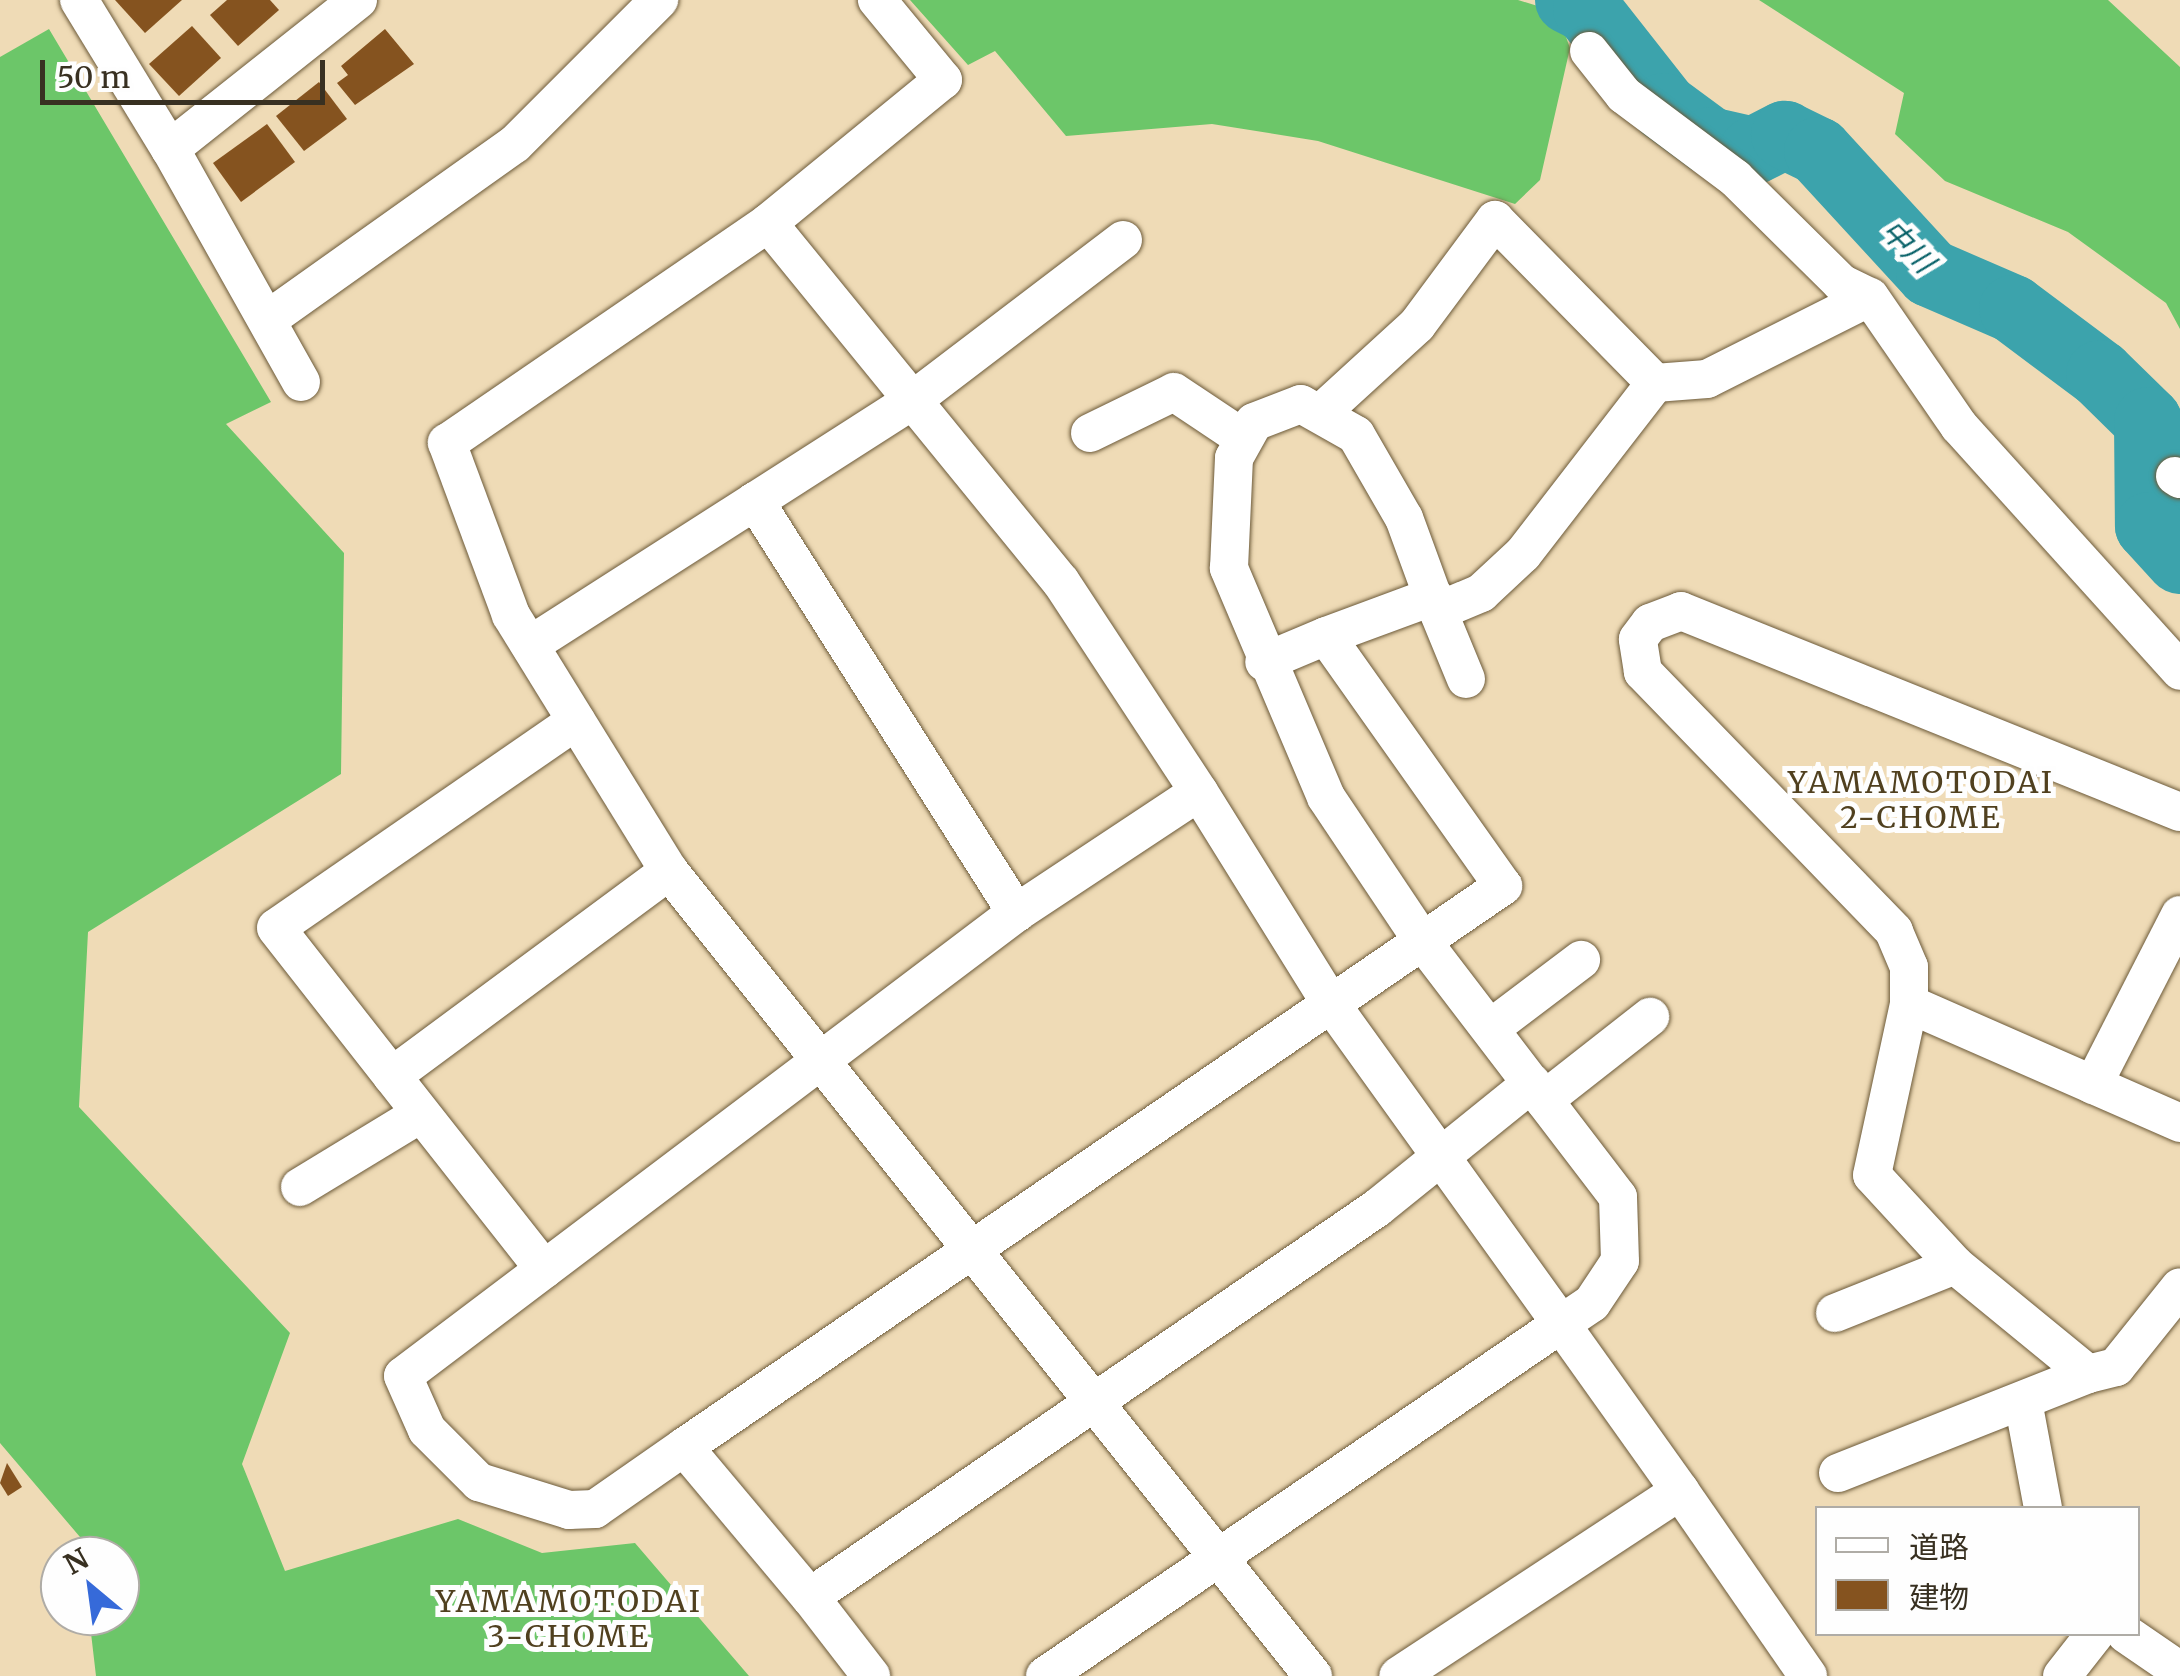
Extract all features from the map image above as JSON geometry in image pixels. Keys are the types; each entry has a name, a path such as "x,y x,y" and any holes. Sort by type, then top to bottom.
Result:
{"street":[{"path":"79,0 170,149 301,382"},
{"path":"170,149 358,0"},
{"path":"267,320 515,144 659,0"},
{"path":"876,0 943,80 768,223 446,444 530,644 669,871 815,1059 1313,1676"},
{"path":"1589,51 1624,95 1735,178 1841,283 1870,297 1959,426 2180,672"},
{"path":"1045,1676 1592,1303 1626,1236 1618,1196 1423,942 1326,797 1264,662 1225,533 1242,438 1276,412 1324,410 1417,325 1495,220 1655,383"},
{"path":"768,223 910,402 1061,582 1199,792 1328,1001 1442,1152 1808,1676"},
{"path":"530,644 910,402 1122,240"},
{"path":"1264,662 1326,636 1481,592 1523,554 1655,383 1707,378 1870,297"},
{"path":"1090,433 1174,392 1242,438"},
{"path":"1324,410 1356,435 1385,479 1466,679"},
{"path":"754,500 1016,913"},
{"path":"2088,1374 1955,1264 1872,1175 1909,1004 1909,967 1894,931 1643,672 1638,640 1650,623 1681,611 2180,812"},
{"path":"1199,792 1016,913 815,1059 403,1376 427,1430 479,1482 569,1510 595,1509 1328,1001 1503,886 1326,636"},
{"path":"544,1268 276,928 576,721"},
{"path":"392,1076 669,871"},
{"path":"2092,1084 2180,914"},
{"path":"1491,1028 1581,960"},
{"path":"1909,1004 2180,1123"},
{"path":"810,1597 1095,1402 1442,1152 1650,1017"},
{"path":"300,1187 420,1114"},
{"path":"1836,1313 1955,1264"},
{"path":"1838,1473 2088,1374 2116,1367 2180,1286"},
{"path":"2023,1401 2043,1506"},
{"path":"684,1447 871,1676"},
{"path":"1398,1676 1680,1491"},
{"path":"2062,1676 2093,1636"},
{"path":"2129,1636 2180,1671"}],"green space":[{"path":"910,0 1518,0 1557,12 1570,48 1540,180 1515,204 1318,141 1212,124 1066,136 995,51 968,65"},
{"path":"1759,0 2108,0 2180,67 2180,329 2166,303 2068,232 1945,181 1895,134 1904,93"},
{"path":"49,29 271,402 226,424 344,553 341,774 88,932 79,1107 290,1333 242,1464 285,1571 458,1519 542,1553 635,1543 749,1676 96,1676 91,1636 140,1636 140,1536 79,1536 0,1443 0,57"}],"building":[{"path":"115,0 182,0 145,33"},
{"path":"227,0 270,0 279,10 238,46 210,15"},
{"path":"192,26 221,58 179,96 149,64"},
{"path":"385,29 414,64 355,105 337,83 348,75 341,66"},
{"path":"319,82 347,119 304,151 276,116"},
{"path":"267,124 295,162 241,202 213,163"},
{"path":"7,1463 22,1487 8,1496 0,1483"}],"waterway":[{"name":"中川","path":"1569,0 1587,9 1664,107 1710,141 1753,151 1785,135 1818,151 1930,273 2013,309 2100,374 2148,421 2149,526 2180,560"}],"district":[{"name":"YAMAMOTODAI 2-CHOME","path":"1921,799"},
{"name":"YAMAMOTODAI 3-CHOME","path":"569,1618"}]}
